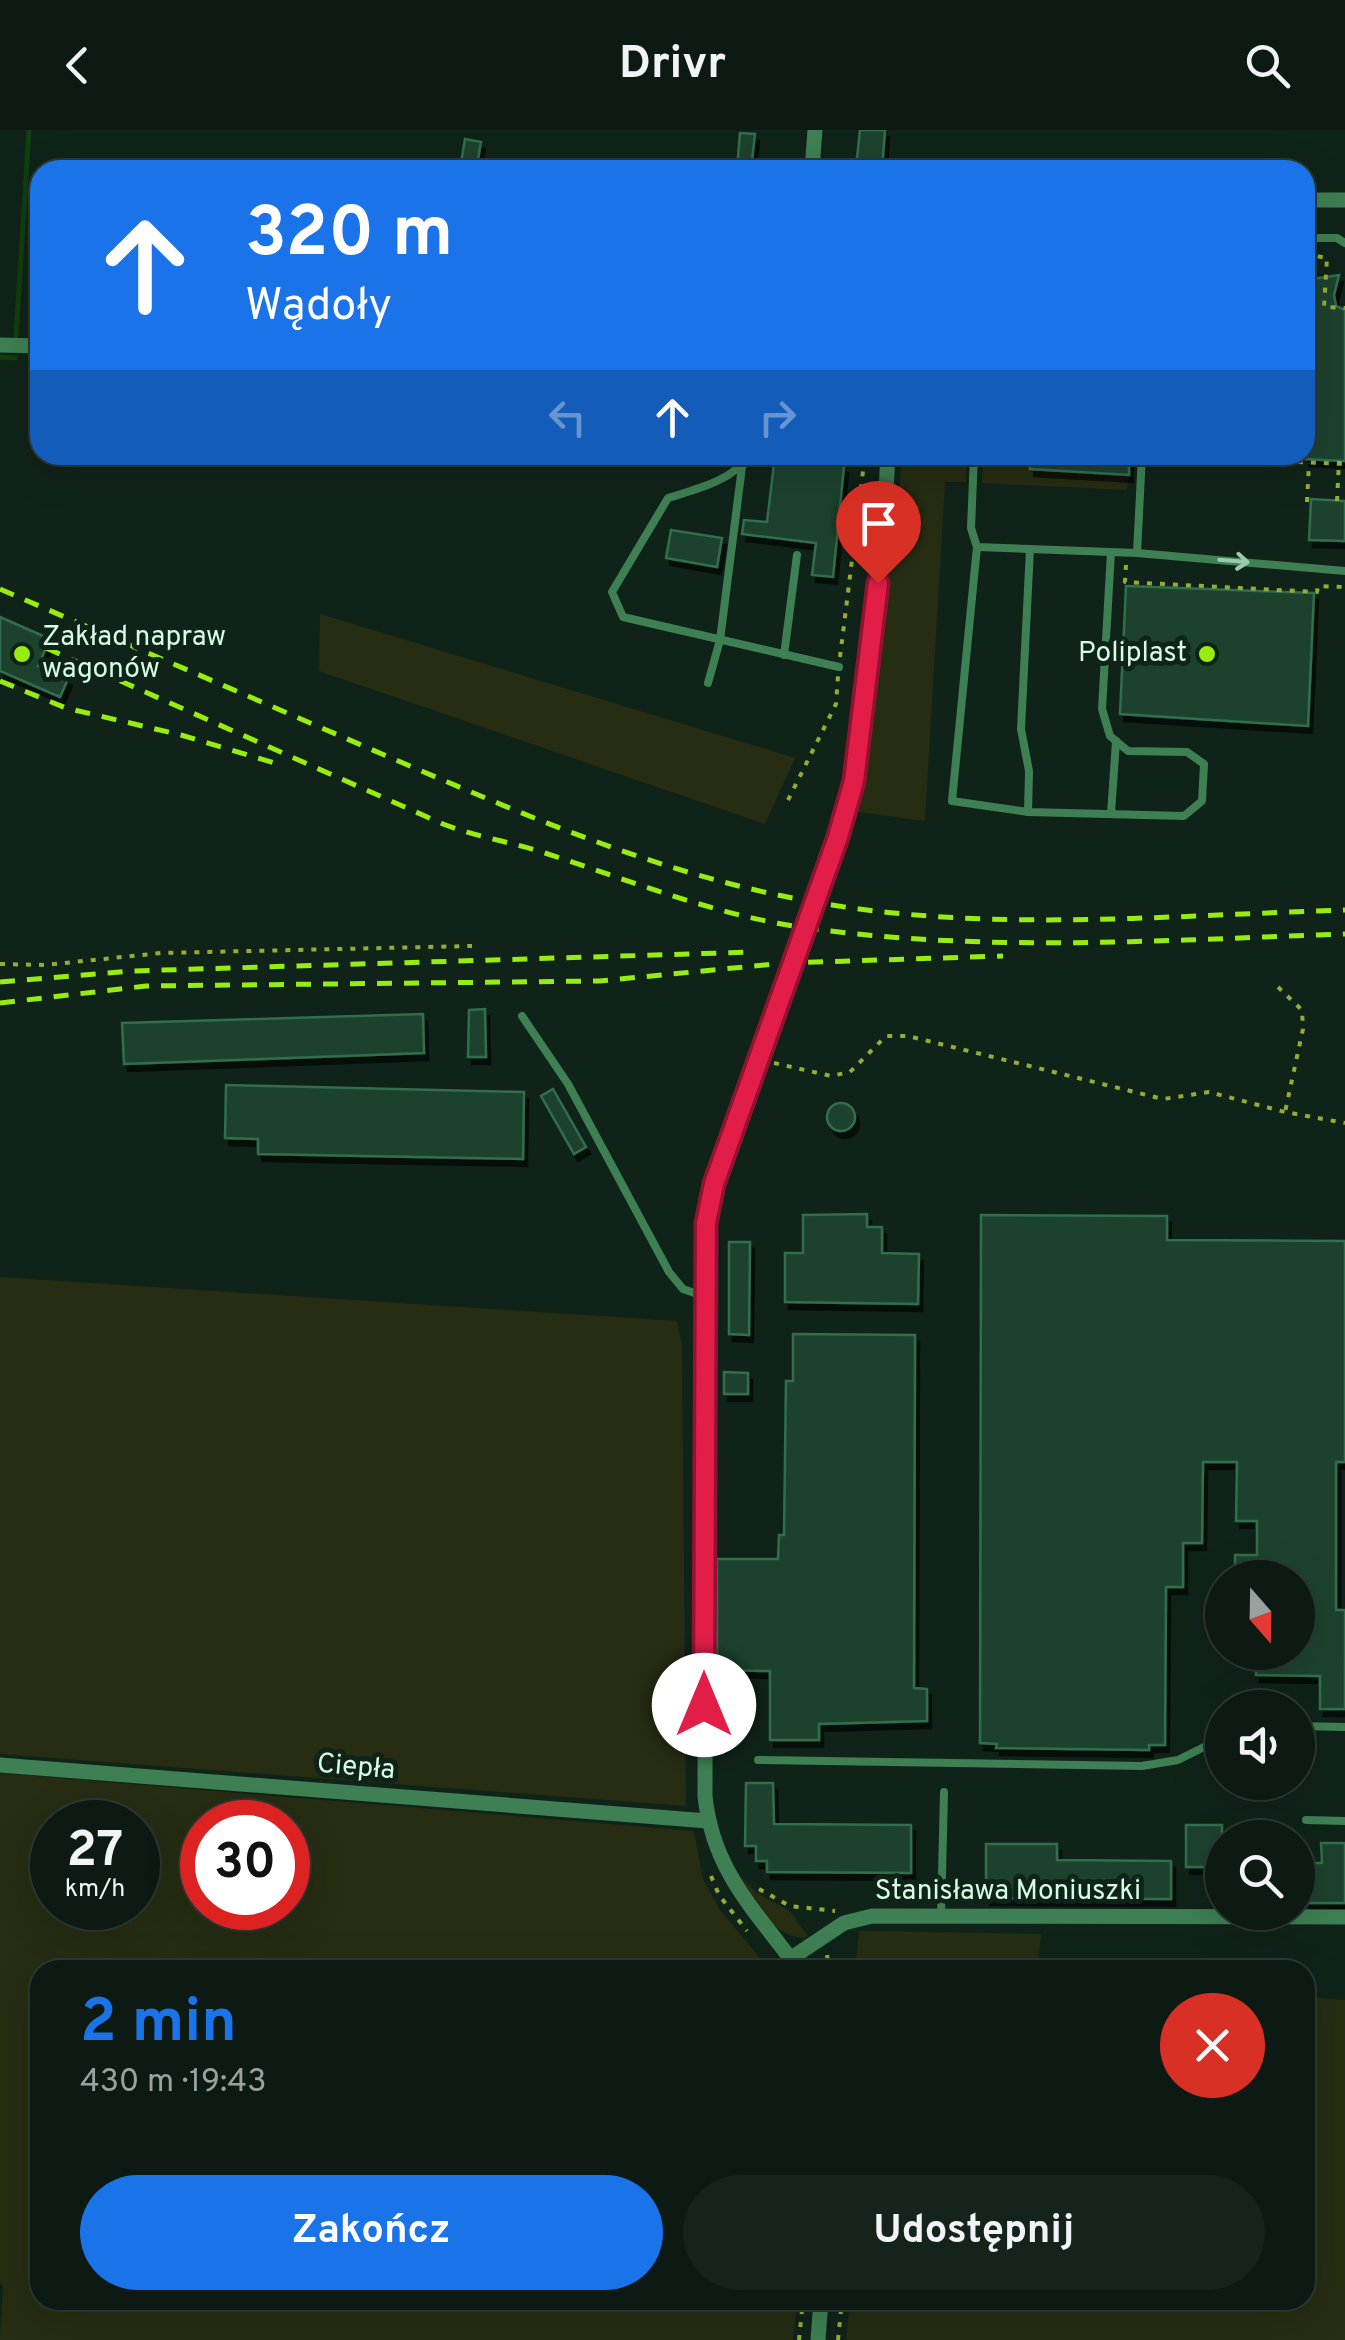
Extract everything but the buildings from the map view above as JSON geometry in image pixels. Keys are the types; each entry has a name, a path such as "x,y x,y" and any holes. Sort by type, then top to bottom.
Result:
{"street":[{"path":"813,160 815,130"},
{"path":"1315,200 1345,200"},
{"path":"0,346 30,346"},
{"name":"Stanisława Moniuszki","path":"791,1960 736,1889 708,1822 704,1744 706,1223 714,1184 854,781 883,544 887,465"},
{"name":"Ciepła","path":"0,1765 708,1822"},
{"name":"Stanisława Moniuszki","path":"798,1960 830,1930 862,1918 1345,1917"},
{"path":"818,2340 820,2310"}],"lane":[{"path":"1315,238 1337,238 1345,243"},
{"path":"973,465 970,528 977,547 952,802 1028,812 1184,816 1202,801 1204,764 1187,752 1128,751 1110,736 1102,708 1111,552"},
{"path":"1137,552 1141,465"},
{"path":"742,467 708,486 668,498 612,592 623,617 839,667"},
{"path":"708,683 720,640 742,467"},
{"path":"977,547 1137,552 1345,571"},
{"path":"1028,812 1030,770 1021,729 1030,549"},
{"path":"784,655 796,555"},
{"path":"1111,814 1116,741"},
{"path":"522,1016 568,1084 669,1272 684,1289 706,1296"},
{"path":"1315,1726 1345,1727"},
{"path":"758,1760 1142,1766 1178,1760 1205,1746"},
{"path":"942,1916 944,1792"},
{"path":"1315,1820 1345,1821"}],"path":[{"path":"1315,255 1324,255 1327,266 1324,306 1345,308"},
{"path":"1317,265 1327,266"},
{"path":"1315,463 1341,463 1338,500"},
{"path":"788,800 836,704 864,465"},
{"path":"1307,502 1309,465"},
{"path":"0,964 46,964 161,953 472,946"},
{"path":"1278,988 1302,1010 1303,1030 1285,1112"},
{"path":"760,1058 831,1076 850,1072 886,1036 908,1036 1163,1100 1209,1092 1345,1124"},
{"path":"752,1883 776,1900 802,1909 848,1911 862,1918"},
{"path":"802,1909 805,1920"},
{"path":"822,1947 826,1960"},
{"path":"799,2340 802,2310"},
{"path":"838,2340 841,2310"}],"green space":[{"path":"902,465 967,465 966,482 945,482 925,821 858,812"},
{"path":"983,465 1080,465 1129,475 1127,490 982,483"},
{"path":"320,614 795,758 765,824 319,671"},
{"path":"0,1277 677,1321 682,1345 686,1806 0,1754"},
{"path":"0,1773 694,1831 703,1879 720,1910 762,1960 30,1960 30,2310 796,2310 793,2340 0,2340"},
{"path":"734,1870 757,1893 790,1911 808,1937 785,1933 764,1916"},
{"path":"859,1931 1041,1934 1038,1960 856,1960"},
{"path":"1315,1998 1345,2000 1345,2340 846,2340 849,2310 1315,2310"}],"waterway":[{"path":"16,336 29,130"},
{"path":"0,357 15,358"}],"railway":[{"path":"0,589 547,823 658,863 773,894 896,913 1024,920 1345,910"},
{"path":"46,648 443,824 707,906 773,922 874,936 1009,942 1345,934"},
{"path":"0,681 66,708 181,735 278,764"},
{"path":"0,982 132,971 754,952"},
{"path":"0,1003 146,986 600,981 785,963 1003,956"}],"place":[{"name":"Zakład napraw wagonów","path":"22,654"},
{"name":"Poliplast","path":"1207,654"}],"route":[{"path":"704,1705 706,1223 714,1184 838,837 854,781 878,583"}]}
